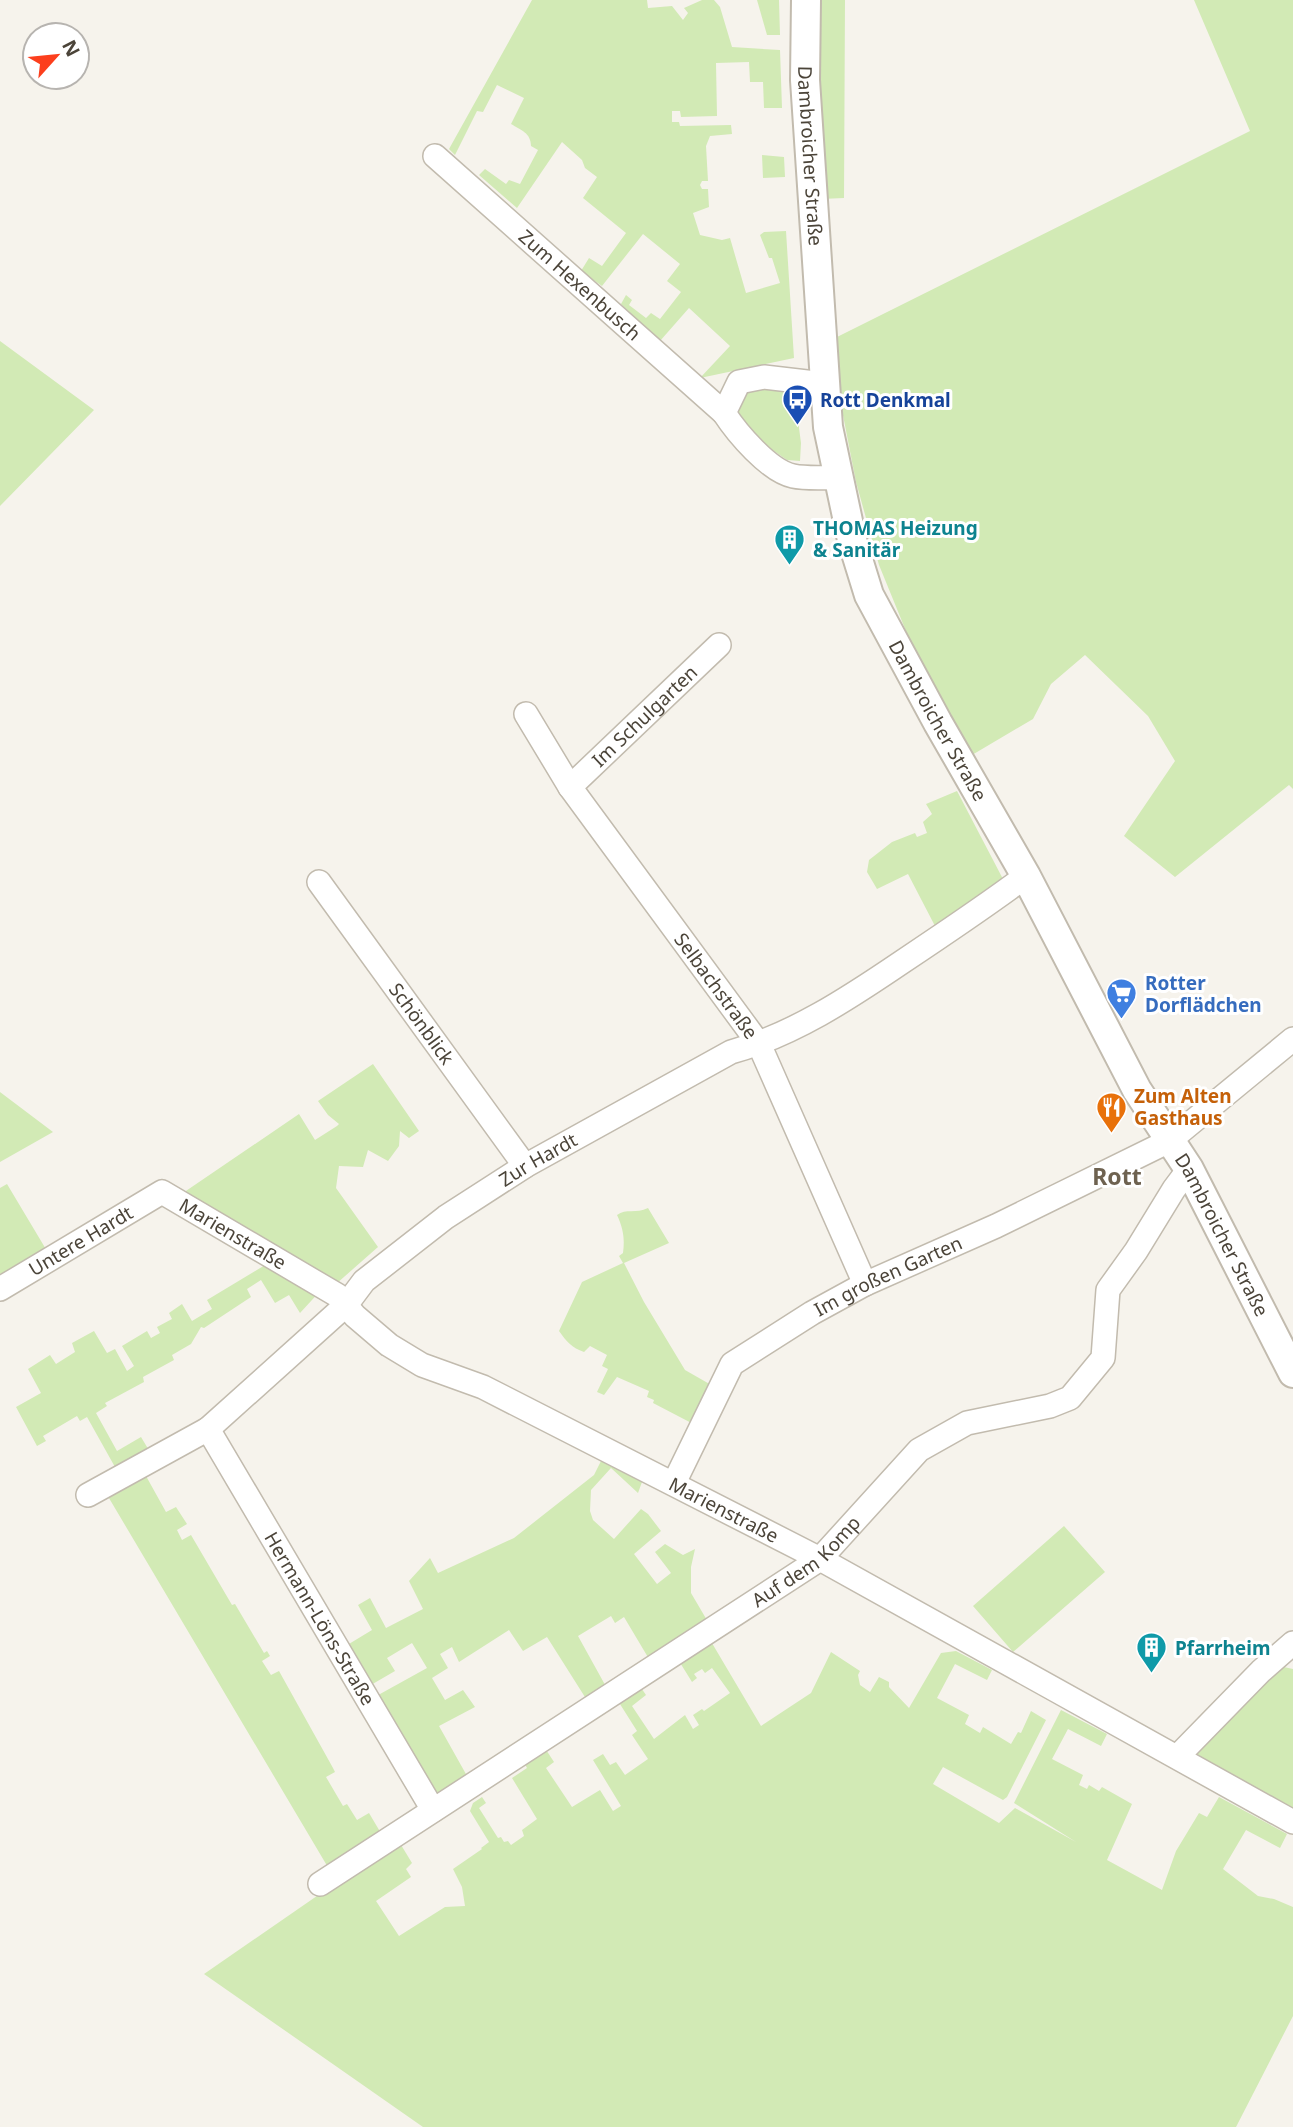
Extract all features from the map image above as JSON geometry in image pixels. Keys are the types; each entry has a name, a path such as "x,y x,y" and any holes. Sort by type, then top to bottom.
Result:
{"street":[{"name":"Dambroicher Straße","path":"806,0 806,80 828,427 852,540 869,595 938,723 1026,876 1137,1090 1189,1169 1293,1373"},
{"name":"Zum Hexenbusch","path":"435,156 724,413 733,428 761,457 791,476 838,478"},
{"path":"724,413 738,383 764,377 824,384"},
{"name":"Im Schulgarten","path":"570,787 719,645"},
{"name":"Selbachstraße","path":"526,714 570,787 758,1044 865,1284"},
{"name":"Zur Hardt","path":"88,1495 208,1429 346,1305 364,1281 436,1225 525,1166 731,1052 758,1044 848,999 1026,876"},
{"name":"Schönblick","path":"319,882 525,1166"},
{"name":"Im großen Garten","path":"674,1483 732,1364 812,1313 865,1284 996,1226 1169,1141 1293,1038"},
{"name":"Auf dem Komp","path":"320,1884 820,1559 919,1450 967,1423 1050,1406 1070,1398 1103,1358 1108,1290 1189,1169"},
{"name":"Marienstraße","path":"162,1192 337,1295 355,1316 389,1345 422,1365 483,1387 820,1559 1293,1822"},
{"name":"Untere Hardt","path":"0,1289 162,1192"},
{"name":"Hermann-Löns-Straße","path":"208,1429 433,1810"},
{"path":"1178,1756 1261,1671 1293,1643"}],"green space":[{"path":"532,0 647,0 648,8 672,6 683,20 688,13 684,8 702,0 714,0 720,7 732,47 780,50 782,108 764,108 763,82 750,82 749,62 716,63 717,116 681,117 680,111 672,111 672,122 679,122 680,126 731,125 732,134 710,136 706,146 708,181 702,181 700,185 702,189 708,189 709,207 693,213 700,235 722,240 730,238 746,293 780,283 772,258 769,258 760,235 764,232 786,231 794,358 700,378 730,346 689,308 660,341 621,304 626,295 632,300 629,305 646,318 651,313 660,319 681,292 667,281 680,264 643,234 602,286 581,271 589,258 602,266 626,233 583,198 597,177 585,168 582,160 562,142 517,208 479,175 485,169 506,184 509,180 520,184 538,150 531,146 525,132 511,124 524,98 497,85 483,112 477,111 455,155 449,149"},
{"path":"757,0 779,0 780,35 767,35"},
{"path":"815,0 845,0 844,198 821,199"},
{"path":"1194,0 1293,0 1293,789 1289,785 1175,877 1124,836 1175,761 1148,716 1085,655 1051,684 1033,719 972,755 908,636 879,565 856,482 834,369 833,339 1250,131"},
{"path":"762,155 784,157 785,177 763,178"},
{"path":"0,341 94,410 0,506"},
{"path":"771,385 794,390 801,443 800,461 787,460 761,442 740,420 737,403 746,391"},
{"path":"957,791 1004,881 935,926 908,874 877,889 867,872 869,860 892,842 915,833 917,837 927,833 923,822 932,814 926,804"},
{"path":"373,1064 419,1131 409,1138 400,1131 399,1146 388,1161 368,1150 363,1167 339,1166 336,1188 378,1247 336,1284 180,1195 299,1114 315,1140 337,1126 339,1124 318,1101"},
{"path":"0,1092 53,1132 0,1162"},
{"path":"7,1184 50,1256 6,1283 0,1273 0,1188"},
{"path":"648,1208 669,1243 624,1263 685,1370 720,1390 701,1428 653,1403 654,1400 647,1397 649,1391 617,1377 604,1395 597,1392 608,1369 602,1366 607,1355 590,1346 584,1352 580,1350 570,1344 559,1331 582,1282 623,1263 619,1256 623,1253 623,1233 617,1215"},
{"path":"275,1259 323,1288 300,1313 289,1295 275,1303 261,1280 247,1289 251,1297 204,1328 201,1327 191,1344 172,1355 174,1360 143,1377 144,1382 105,1403 107,1406 96,1413 117,1451 141,1437 153,1457 120,1476 87,1417 80,1421 77,1416 43,1436 46,1441 37,1446 16,1407 41,1393 28,1369 50,1355 56,1364 75,1352 72,1343 94,1331 107,1353 115,1349 127,1371 134,1366 122,1346 147,1331 151,1338 160,1333 157,1327 172,1319 169,1313 182,1304 192,1321 212,1309 207,1300"},
{"path":"602,1459 646,1471 638,1493 611,1468 591,1490 590,1511 593,1520 614,1539 641,1509 648,1514 661,1531 634,1554 657,1584 671,1573 655,1552 665,1544 683,1555 695,1549 691,1567 691,1593 711,1627 652,1664 624,1617 615,1623 611,1616 578,1636 609,1692 590,1705 547,1637 523,1651 509,1630 459,1662 452,1647 440,1654 448,1668 432,1678 445,1700 463,1690 475,1707 439,1726 471,1783 435,1806 371,1699 427,1668 412,1643 387,1658 395,1671 364,1689 339,1650 372,1630 358,1605 370,1598 386,1628 423,1609 409,1581 430,1558 438,1573 514,1538 594,1475"},
{"path":"141,1467 166,1512 176,1507 187,1524 177,1530 182,1540 191,1535 232,1605 235,1604 264,1653 267,1651 270,1656 262,1661 271,1675 279,1671 335,1772 326,1777 343,1806 347,1804 357,1820 369,1813 385,1840 329,1869 103,1488"},
{"path":"1064,1526 1105,1572 1013,1652 973,1606"},
{"path":"706,1633 761,1726 811,1693 831,1652 860,1671 860,1685 870,1692 879,1677 889,1682 889,1687 909,1708 941,1653 956,1651 992,1670 987,1680 955,1664 937,1698 969,1715 965,1724 980,1733 983,1727 1011,1744 1018,1732 1021,1733 1031,1711 1046,1720 1007,1797 1003,1800 943,1767 933,1784 999,1823 1015,1808 1076,1842 1014,1803 1061,1710 1107,1734 1101,1746 1068,1729 1052,1759 1083,1775 1079,1785 1087,1789 1089,1785 1099,1791 1102,1787 1132,1804 1107,1860 1162,1890 1176,1851 1199,1813 1207,1817 1219,1797 1287,1834 1280,1848 1246,1830 1223,1869 1258,1896 1293,1907 1293,2016 1236,2127 423,2127 204,1974 327,1889 395,1835 412,1863 406,1869 411,1877 376,1901 399,1936 445,1907 465,1906 462,1887 453,1869 489,1842 470,1811 473,1803 482,1797 486,1803 479,1808 498,1838 501,1837 504,1842 508,1841 511,1845 524,1836 522,1830 537,1819 512,1778 527,1768 520,1755 541,1742 554,1762 546,1768 572,1807 600,1790 613,1811 621,1806 593,1760 603,1754 610,1765 616,1762 625,1775 648,1759 632,1735 637,1731 613,1693 635,1679 646,1695 632,1706 654,1739 685,1715 693,1729 699,1725 693,1715 702,1709 704,1711 730,1693 712,1668 705,1673 702,1669 694,1674 697,1678 692,1682 674,1653"},
{"path":"1279,1666 1293,1669 1293,1815 1197,1760 1195,1745"}],"place":[{"name":"Rott Denkmal","path":"797,427"},
{"name":"THOMAS Heizung & Sanitär","path":"790,566"},
{"name":"Rotter Dorflädchen","path":"1122,1021"},
{"name":"Zum Alten Gasthaus","path":"1111,1134"},
{"name":"Pfarrheim","path":"1152,1675"}],"district":[{"name":"Rott","path":"1117,1177"}]}
